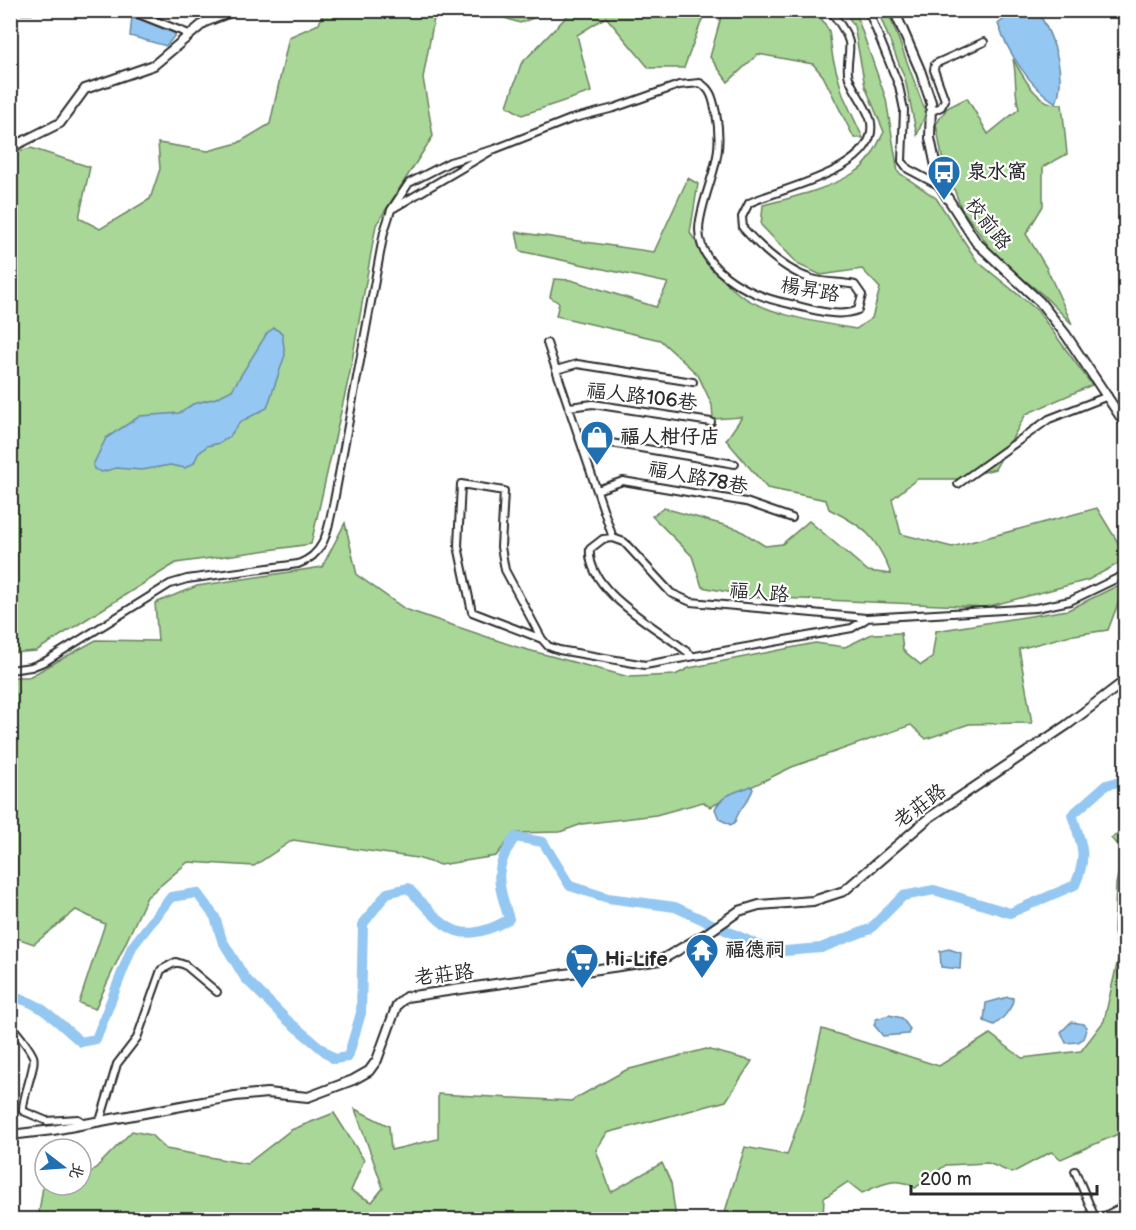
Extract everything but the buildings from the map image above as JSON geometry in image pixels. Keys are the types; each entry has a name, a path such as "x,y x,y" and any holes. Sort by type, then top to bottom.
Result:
{"street":[{"path":"23,11 31,10"},
{"path":"128,10 189,34"},
{"path":"10,148 60,123 85,89 154,64 212,18 236,10"},
{"name":"楊昇路","path":"495,149 571,119 614,108 679,85 700,83 712,95 719,133 719,153 699,222 705,252 737,286 764,299 845,314 851,313 858,310 862,296 855,285 812,279 785,266 748,234 743,228 742,217 749,203 837,169 854,159 869,142 871,121 848,75 849,44 846,32 830,10"},
{"path":"868,10 899,86 904,110 902,161 908,169 940,186"},
{"name":"校前路","path":"894,10 931,102 930,138 940,186 976,242 1040,302 1066,335 1125,425"},
{"path":"930,112 941,107 945,100 934,70 935,64 984,42"},
{"path":"391,210 495,149"},
{"path":"10,670 32,667 46,660 170,584 187,579 298,564 310,560 318,553 325,540 334,501 384,232 391,210 410,183 450,162 495,149"},
{"path":"547,343 613,538 603,539 590,549 591,566 599,580 656,632 691,655"},
{"path":"556,370 577,364 693,382"},
{"path":"958,484 1049,419 1108,396"},
{"name":"福人路106巷","path":"569,407 593,404 711,422"},
{"path":"583,447 611,443 735,464"},
{"name":"福人路78巷","path":"597,490 623,481 746,502 792,518"},
{"path":"542,639 472,612 458,546 461,484 504,490 501,547 506,570 542,639 548,646 559,650 645,664 852,628 866,618"},
{"name":"福人路","path":"613,538 624,542 671,593 691,602 866,618 1035,608 1070,601 1125,574"},
{"name":"老莊路","path":"10,1135 87,1124 256,1093 308,1097 353,1080 369,1071 377,1060 397,1005 406,997 654,962 712,930 739,911 759,905 813,901 844,891 930,817 1067,725 1125,680"},
{"path":"100,1121 117,1064 137,1038 161,970 176,962 185,965 217,992"},
{"path":"10,1024 34,1057 34,1064 23,1098 23,1111 47,1121 78,1119 87,1124"},
{"path":"1075,1171 1097,1220 1125,1205"}],"green space":[{"path":"324,11 454,11 435,13 423,78 433,136 376,225 350,372 311,544 176,563 36,651 11,653 10,153 31,148 90,167 79,218 100,229 150,199 160,169 158,143 208,151 238,143 270,124 289,37 319,24"},
{"path":"483,11 552,11 520,23"},
{"path":"572,11 817,11 829,31 833,59 843,95 863,138 854,138 823,76 813,64 758,54 728,82 710,57 721,17 703,17 684,68 649,68 606,17 577,35 591,92 522,115 507,106 521,64"},
{"path":"845,11 855,11 886,99 898,172 936,198 977,261 1037,310 1092,385 1026,414 995,469 957,479 917,479 892,499 901,534 952,547 1097,508 1125,554 1125,560 1088,580 986,607 754,597 702,587 692,556 652,516 664,508 738,529 765,546 782,544 809,521 868,571 891,574 880,550 868,534 852,521 829,509 826,500 767,488 726,440 742,417 713,419 712,405 698,375 660,340 556,316 559,303 550,297 554,279 571,280 656,307 668,283 520,251 516,232 654,252 688,178 698,184 690,233 721,276 744,298 791,316 856,329 872,318 880,288 862,269 821,275 799,265 761,225 763,205 824,188 862,168 884,132 865,86 854,26"},
{"path":"878,11 888,11 926,113 917,135 905,79"},
{"path":"1013,59 1039,96 1053,104 1062,104 1067,154 1043,167 1043,206 1026,234 1046,267 1072,324 1042,294 998,259 961,208 950,178 945,173 936,124 947,108 967,98 988,134 1019,109"},
{"path":"345,523 357,575 405,609 517,647 629,677 675,675 689,668 815,643 845,647 872,634 901,633 903,650 921,665 932,658 936,631 1068,610 1125,582 1125,585 1108,630 1067,636 1019,649 1032,723 969,724 926,739 911,725 792,767 710,807 703,802 656,815 582,824 560,832 514,833 496,856 440,865 417,858 293,840 254,866 188,862 147,897 95,1009 79,1003 105,924 76,910 34,944 11,936 11,677 29,677 96,640 158,641 155,603 197,586 322,567"},
{"path":"1125,830 1125,916 1117,918 1126,946 1125,1131 1061,1159 1051,1152 1012,1173 988,1163 946,1165 915,1188 902,1182 895,1182 882,1184 862,1193 848,1182 824,1198 823,1219 714,1219 723,1218 745,1147 787,1155 803,1110 822,1029 939,1066 990,1034 1022,1058 1081,1051 1104,1021 1119,955 1114,932 1116,884 1123,852 1111,838"},
{"path":"706,1049 752,1061 726,1101 607,1133 596,1150 611,1192 662,1163 671,1183 676,1219 38,1219 41,1197 93,1197 93,1171 132,1131 151,1135 166,1149 247,1164 291,1130 334,1113 364,1160 351,1191 372,1202 383,1188 355,1109 389,1126 391,1150 438,1139 438,1094 571,1101 626,1070"}],"water":[{"path":"1040,15 1050,35 1057,58 1060,81 1056,103 1029,79 1008,46 998,24 1008,16"},
{"path":"132,16 176,34 166,46 130,36"},
{"path":"274,328 282,333 285,355 267,408 240,422 230,436 220,443 207,446 198,454 194,463 185,468 170,465 142,470 116,468 102,472 94,469 93,465 106,438 140,416 179,413 193,404 216,398 232,390 267,333"},
{"path":"751,786 753,789 751,794 735,822 731,825 719,819 715,809 718,804 731,794"},
{"path":"949,949 961,953 960,969 941,967 940,951"},
{"path":"1008,997 1013,998 1013,1002 1003,1017 994,1025 984,1021 986,1003"},
{"path":"889,1015 902,1018 910,1029 908,1034 883,1036 874,1025 876,1019"},
{"path":"1071,1022 1084,1024 1087,1027 1083,1039 1066,1043 1061,1032"}],"waterway":[{"path":"10,998 20,999 39,1007 81,1042 96,1039 132,947 171,897 197,893 215,917 222,940 245,978 287,1020 334,1059 348,1057 361,1013 363,924 387,893 408,888 442,922 463,933 491,928 509,919 499,877 503,859 515,837 543,842 570,886 608,898 675,907 773,952 821,948 870,929 903,896 934,890 1010,913 1075,885 1081,866 1082,850 1072,815 1106,785 1126,780"}],"place":[{"name":"泉水窩","path":"944,201"},
{"name":"福人柑仔店","path":"597,466"},
{"name":"福德祠","path":"702,979"},
{"name":"Hi-Life","path":"582,989"}]}
